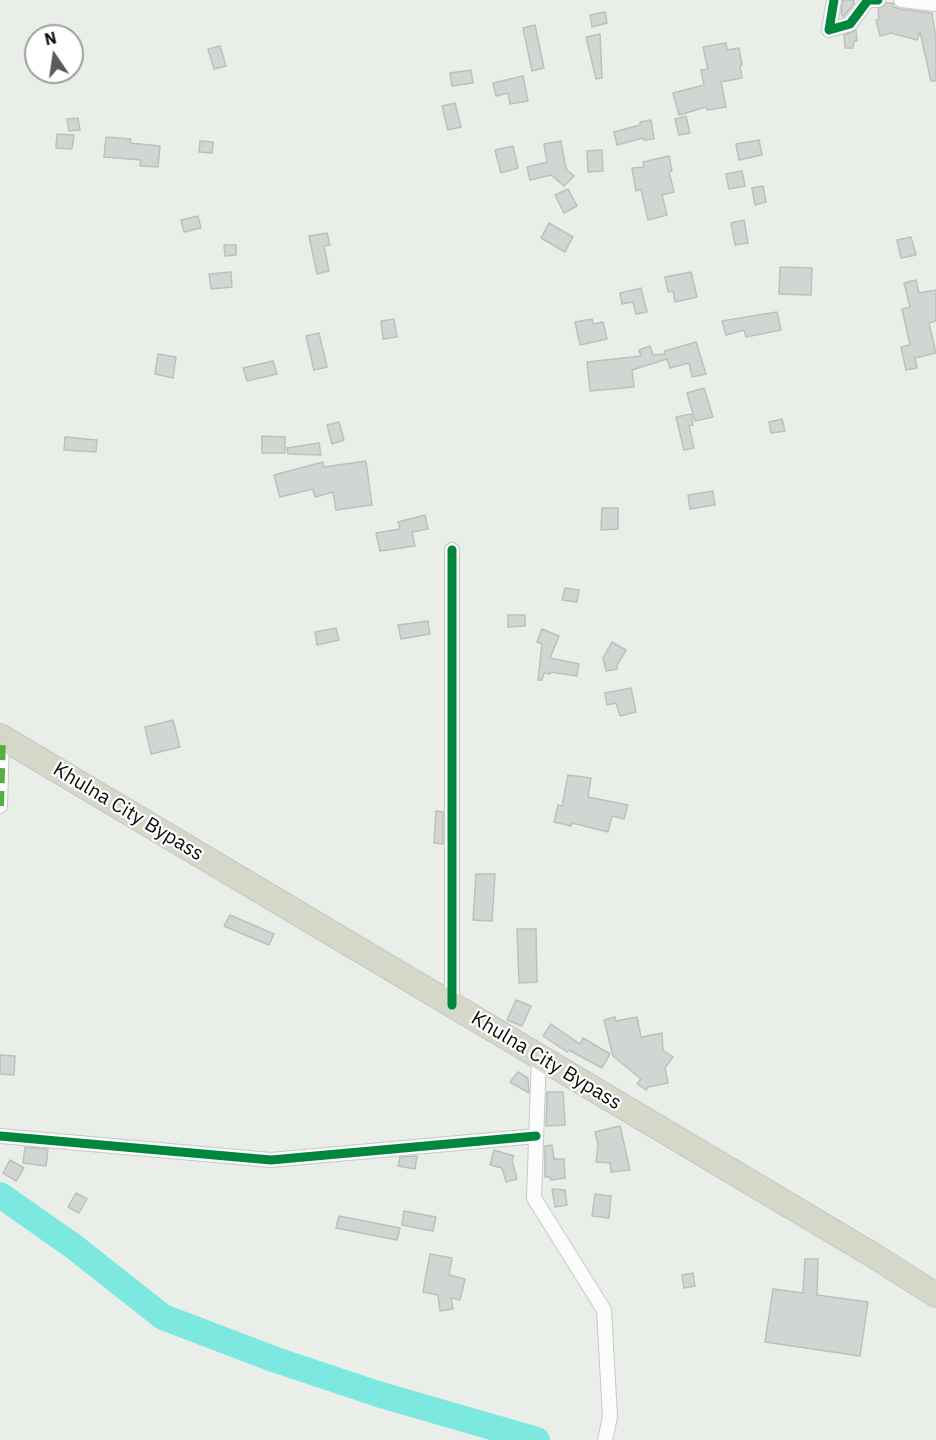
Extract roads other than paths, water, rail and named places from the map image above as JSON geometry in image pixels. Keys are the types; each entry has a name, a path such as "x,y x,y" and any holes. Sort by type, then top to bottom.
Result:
{"highway":[{"name":"Khulna City Bypass","path":"1,737 871,1254 936,1295"}],"street":[{"path":"834,0 830,30 850,24 868,0 878,0"},
{"path":"901,0 936,4"},
{"path":"452,550 452,1005"},
{"path":"0,806 1,737"},
{"path":"538,1056 534,1198 604,1310 610,1417 605,1440"},
{"path":"0,1136 271,1160 536,1136"}],"waterway":[{"path":"0,1195 73,1246 163,1317 276,1360 381,1395 537,1440"}]}
